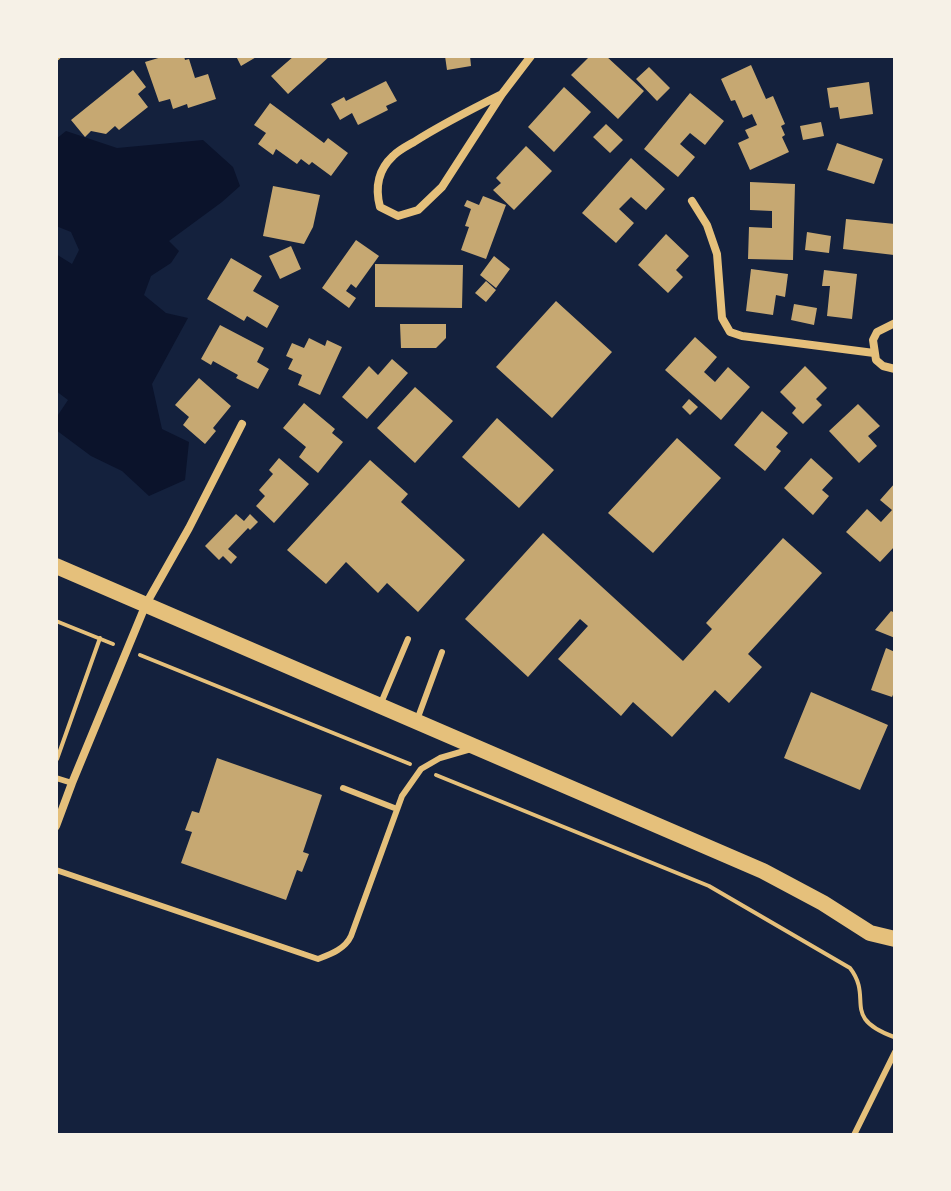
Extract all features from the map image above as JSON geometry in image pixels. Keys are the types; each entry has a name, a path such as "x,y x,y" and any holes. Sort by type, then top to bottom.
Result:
{"main road":[{"path":"56,566 763,871 870,933 895,939"}],"street":[{"path":"502,94 394,155 383,169 378,184 380,207 398,216 418,210 442,187 502,94 531,56"},
{"path":"692,201 707,225 717,254 722,318 730,332 874,353"},
{"path":"895,323 877,332 873,340 876,360 883,366 895,369"},
{"path":"57,823 146,604 242,424"}],"lane":[{"path":"380,706 408,639"},
{"path":"416,721 442,652"},
{"path":"56,870 318,959 348,943 402,796 421,769 451,753 479,747"},
{"path":"56,778 72,783"},
{"path":"343,788 397,809"},
{"path":"854,1135 895,1052"}],"path":[{"path":"56,621 108,642"},
{"path":"57,759 100,638"},
{"path":"148,658 410,764"},
{"path":"434,774 720,891 850,968 856,978 866,1022 895,1037"}],"water":[{"path":"66,131 117,148 203,140 233,167 240,186 169,241 179,251 171,263 151,276 144,295 166,313 188,318 152,384 162,429 189,442 185,480 149,496 122,471 91,456 56,430 56,418 68,400 56,391 56,254 72,264 79,250 71,232 56,226 56,139"}],"building":[{"path":"165,56 189,59 195,78 208,74 216,99 188,108 187,104 173,109 170,99 159,102 145,62"},
{"path":"236,56 258,56 241,66"},
{"path":"294,56 330,56 288,94 271,76"},
{"path":"445,56 470,56 471,66 447,70"},
{"path":"590,56 606,56 644,91 618,119 571,75"},
{"path":"751,65 766,99 773,96 785,124 781,126 785,135 782,137 789,152 750,170 738,143 749,138 745,130 757,125 752,114 743,118 721,79"},
{"path":"649,67 670,88 657,101 636,79"},
{"path":"133,70 146,87 138,94 148,107 119,130 115,126 106,134 91,131 85,137 71,120"},
{"path":"386,81 397,101 386,106 388,110 358,125 352,113 340,120 331,104 344,97 346,101"},
{"path":"869,82 873,114 840,119 838,107 830,108 827,88"},
{"path":"564,87 591,112 554,152 528,127"},
{"path":"690,93 724,121 705,145 690,133 680,144 695,157 678,177 644,149"},
{"path":"270,103 324,143 328,138 348,153 331,176 312,162 309,165 301,159 297,164 276,149 273,155 258,144 266,133 254,125"},
{"path":"821,122 824,136 803,140 800,126"},
{"path":"606,124 623,140 610,153 593,137"},
{"path":"837,143 883,159 874,184 827,170"},
{"path":"526,146 552,171 514,210 493,190 501,183 496,178"},
{"path":"631,158 665,189 646,210 631,197 619,209 634,223 616,243 582,213"},
{"path":"750,182 795,184 793,260 748,259 749,227 772,228 772,211 750,210"},
{"path":"273,186 320,195 313,227 304,244 263,236"},
{"path":"483,196 506,205 486,259 461,250 471,209 464,206 467,200 479,205"},
{"path":"846,219 895,224 894,255 843,249"},
{"path":"807,232 831,236 829,253 805,250"},
{"path":"666,234 689,256 676,270 683,277 668,293 638,265"},
{"path":"356,240 379,256 356,288 351,284 346,291 356,298 349,308 322,288"},
{"path":"291,246 301,269 280,279 269,256"},
{"path":"494,256 510,269 496,288 480,275"},
{"path":"231,258 262,276 253,291 279,306 267,328 247,316 244,321 207,299"},
{"path":"375,264 463,265 462,308 375,307"},
{"path":"751,269 788,274 785,297 776,295 773,315 746,311"},
{"path":"824,270 857,274 852,319 827,316 830,286 822,286"},
{"path":"486,281 496,290 486,302 475,293"},
{"path":"556,301 612,352 552,418 496,367"},
{"path":"794,304 817,308 814,325 791,320"},
{"path":"400,324 446,324 446,338 436,348 401,348"},
{"path":"220,325 264,348 257,362 269,369 258,389 213,361 211,365 201,359"},
{"path":"695,337 717,357 704,372 715,382 728,367 750,387 721,420 665,370"},
{"path":"309,338 325,346 327,340 342,347 320,395 298,385 302,375 288,369 293,359 286,356 292,343 304,348"},
{"path":"392,359 408,373 367,419 342,397 369,366 378,375"},
{"path":"805,366 827,388 816,399 822,405 803,424 792,413 796,408 780,392"},
{"path":"199,378 231,406 213,428 216,431 205,444 183,425 189,417 175,405"},
{"path":"415,387 453,421 415,463 377,428"},
{"path":"689,399 698,407 690,415 682,407"},
{"path":"304,403 335,429 332,433 343,442 318,473 299,457 306,447 283,428"},
{"path":"858,404 880,426 868,436 877,446 859,463 829,431"},
{"path":"762,411 788,433 776,447 781,451 765,471 734,445"},
{"path":"497,418 554,470 519,508 462,457"},
{"path":"677,438 721,478 653,553 608,513"},
{"path":"279,458 309,484 274,523 256,506 265,496 259,490 273,474 269,470"},
{"path":"811,458 833,478 822,490 829,496 813,515 784,488"},
{"path":"370,460 408,494 401,502 465,560 418,612 387,583 378,593 346,562 326,584 287,550"},
{"path":"895,483 895,546 880,562 846,532 867,509 881,522 892,510 880,500"},
{"path":"236,514 244,521 250,514 258,522 228,549 237,557 231,564 223,556 219,560 205,546"},
{"path":"543,533 683,661 712,629 706,623 783,538 822,573 748,654 762,667 729,703 715,690 672,737 633,702 621,716 558,659 588,626 580,619 528,677 465,619"},
{"path":"891,611 895,613 895,638 875,630"},
{"path":"886,648 895,652 895,690 892,697 871,690"},
{"path":"811,692 888,725 860,790 784,758"},
{"path":"217,758 322,795 303,852 309,854 302,872 297,870 286,900 181,863 192,832 185,830 192,811 199,813"}]}
